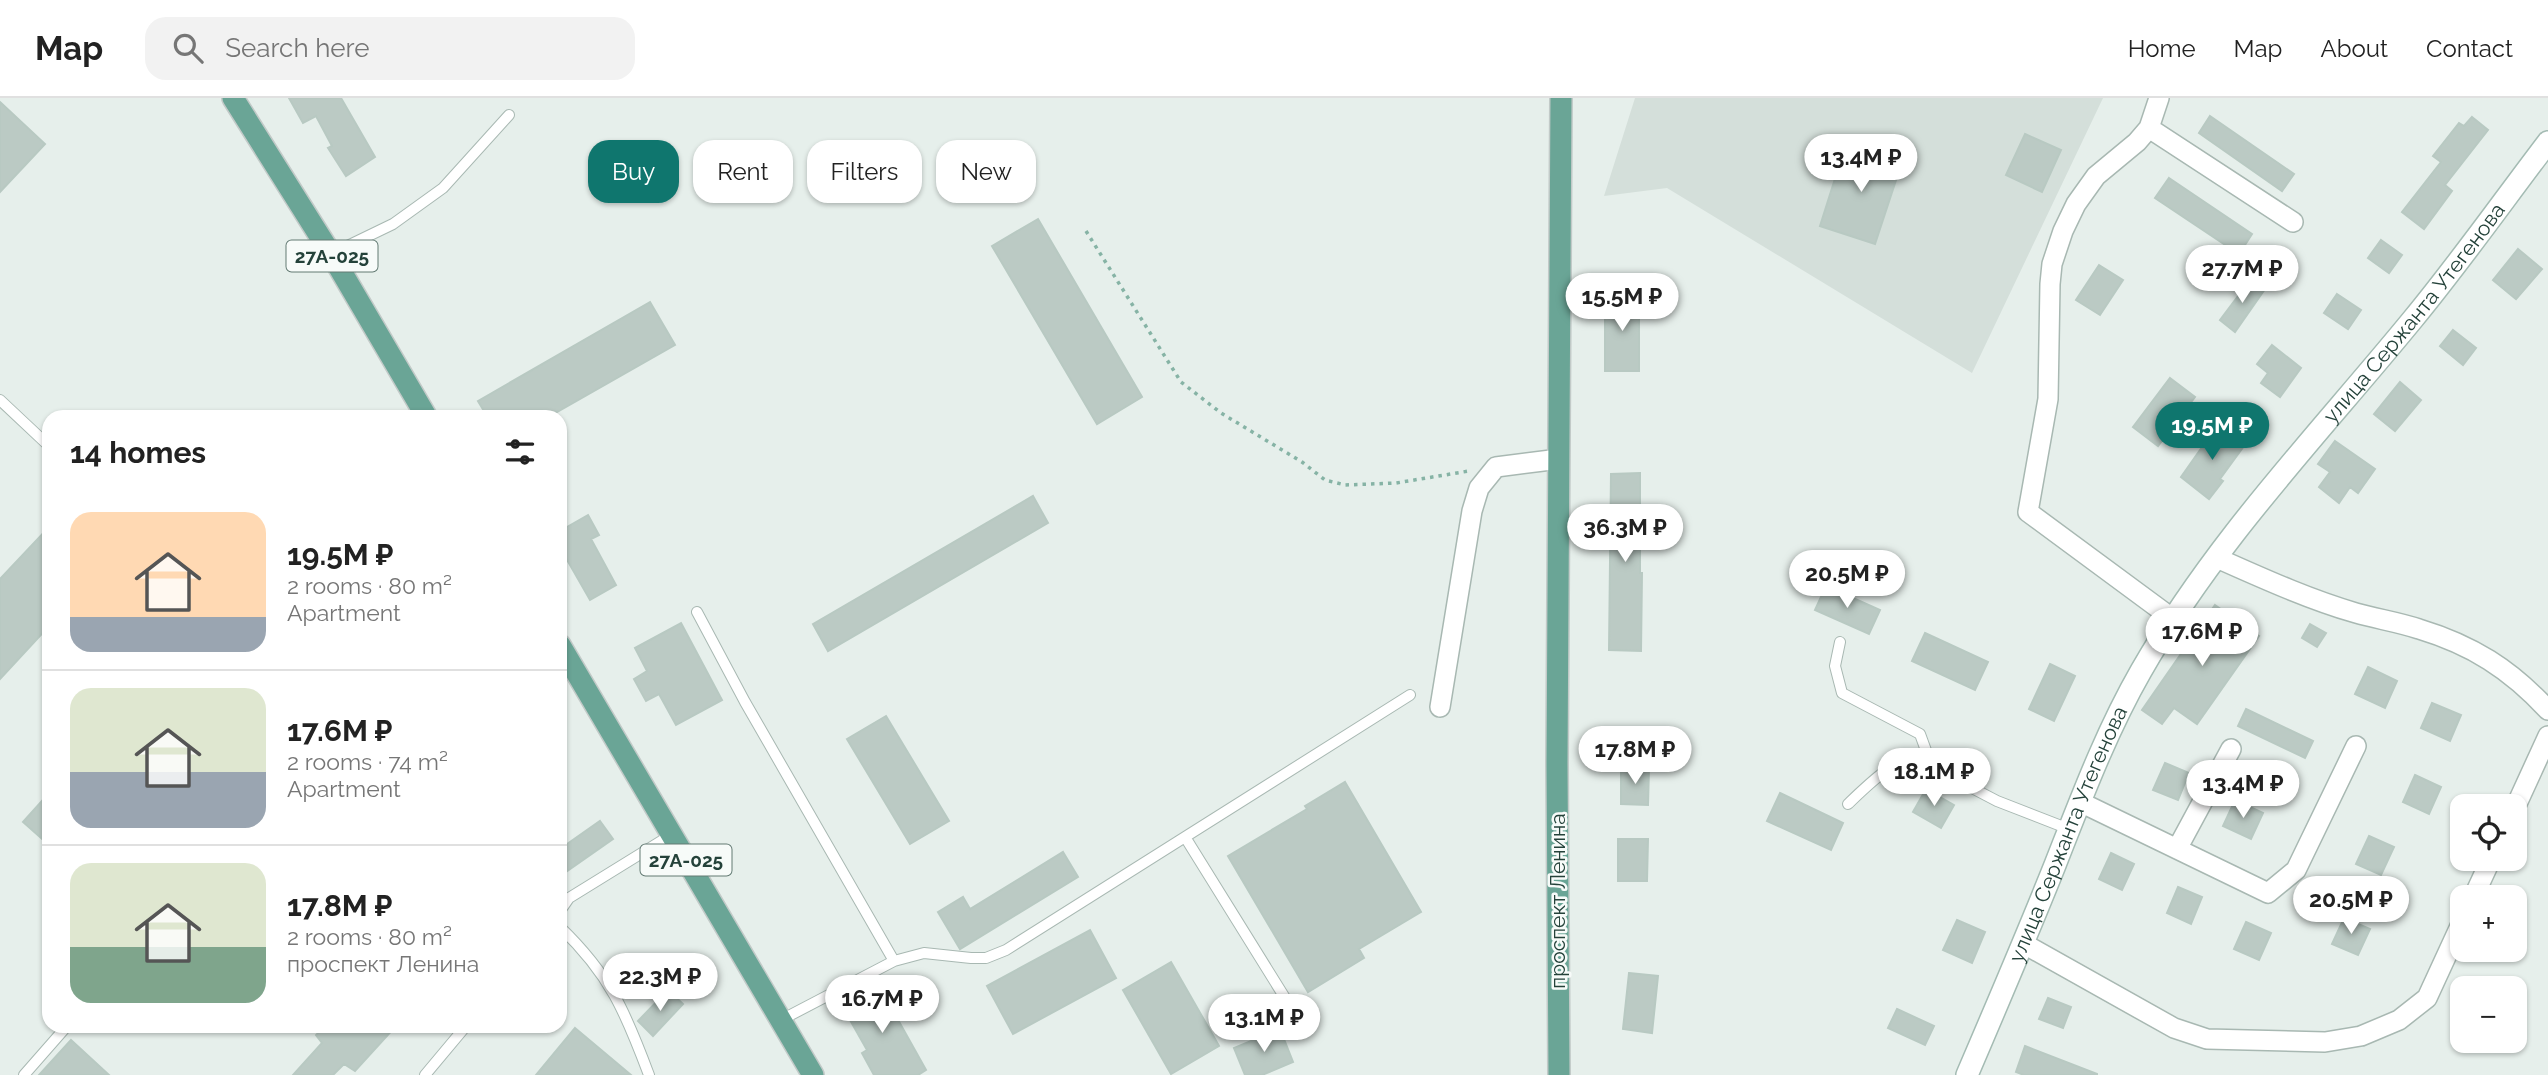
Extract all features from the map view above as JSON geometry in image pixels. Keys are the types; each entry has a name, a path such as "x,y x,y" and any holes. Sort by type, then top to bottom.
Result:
{"main road":[{"name":"27А-025","path":"233,98 331,254 422,410"},
{"name":"проспект Ленина","path":"1559,1075 1560,98"},
{"name":"улица Сержанта Утегенова","path":"1967,1075 2024,944 2099,757 2140,673 2173,619 2235,531 2293,458 2413,318 2548,142"},
{"name":"27А-025","path":"567,657 813,1075"}],"street":[{"path":"2159,98 2149,128 2137,142 2096,176 2076,204 2052,264 2048,399 2028,512 2173,619"},
{"path":"2149,128 2293,222"},
{"path":"1440,707 1472,511 1479,488 1496,467 1559,459"},
{"path":"2217,558 2277,585 2356,613 2418,628 2469,647 2524,684 2548,710"},
{"path":"2521,794 2548,736"},
{"path":"2080,802 2268,893 2296,870 2356,747"},
{"path":"2177,849 2231,749"},
{"path":"2024,944 2174,1028 2207,1039 2325,1042 2361,1036 2399,1020 2427,998 2450,948"}],"lane":[{"path":"331,254 393,224 443,188 509,115"},
{"path":"0,400 42,439"},
{"path":"697,611 752,714 894,961"},
{"path":"1840,642 1835,666 1842,693 1920,734 1932,767 1997,801 2069,829"},
{"path":"780,1020 894,961 924,953 986,958 1006,950 1410,695"},
{"path":"1848,804 1884,770 1926,752"},
{"path":"567,901 671,835"},
{"path":"1185,837 1295,1014"},
{"path":"567,933 586,951 609,984 628,1021 649,1075"},
{"path":"24,1075 62,1033"},
{"path":"425,1075 461,1033"}],"path":[{"path":"1086,231 1181,382 1221,413 1302,462 1325,480 1345,485 1396,483 1496,467"}],"shaded area":[{"path":"1635,98 2103,98 1972,373 1667,188 1604,196"}],"building":[{"path":"289,98 341,98 375,157 346,176 328,148 332,146 316,116 303,123"},
{"path":"0,102 45,144 0,192"},
{"path":"2210,116 2294,174 2282,191 2199,133"},
{"path":"2472,117 2488,130 2445,185 2452,191 2424,229 2402,212 2441,162 2433,156 2459,123 2464,126"},
{"path":"2025,134 2061,150 2042,192 2006,175"},
{"path":"1846,144 1902,162 1875,244 1820,226"},
{"path":"2169,178 2252,234 2239,254 2155,198"},
{"path":"1038,219 1142,397 1097,424 992,246"},
{"path":"2381,240 2402,255 2389,273 2368,258"},
{"path":"2518,249 2542,269 2516,299 2493,280"},
{"path":"2099,265 2123,280 2100,315 2076,300"},
{"path":"2251,279 2265,289 2235,332 2220,320"},
{"path":"2337,294 2361,310 2348,329 2324,313"},
{"path":"1605,296 1639,296 1639,371 1605,371"},
{"path":"650,302 675,345 561,410 483,410 478,401"},
{"path":"2453,330 2476,348 2463,365 2440,346"},
{"path":"2272,345 2301,368 2280,397 2261,383 2268,373 2257,364"},
{"path":"2170,378 2195,397 2158,446 2133,427"},
{"path":"2400,382 2421,400 2395,431 2374,414"},
{"path":"2217,426 2244,446 2209,499 2181,477"},
{"path":"2335,441 2375,469 2358,493 2350,487 2339,503 2319,487 2330,472 2318,464"},
{"path":"1640,473 1641,651 1609,650 1611,474"},
{"path":"1033,496 1048,523 828,651 813,624"},
{"path":"588,515 599,535 591,539 616,585 590,600 567,560 567,527"},
{"path":"42,534 42,634 0,679 0,579"},
{"path":"1826,586 1880,610 1869,634 1815,610"},
{"path":"2215,605 2259,636 2197,724 2174,708 2162,724 2142,710"},
{"path":"681,623 722,700 676,725 659,694 646,701 634,679 647,671 635,648"},
{"path":"2310,624 2326,633 2317,647 2302,638"},
{"path":"1925,633 1988,662 1975,690 1912,661"},
{"path":"2050,664 2075,676 2054,721 2029,709"},
{"path":"2368,667 2397,681 2385,708 2355,694"},
{"path":"2432,703 2461,715 2450,741 2421,728"},
{"path":"2246,709 2313,741 2305,758 2238,726"},
{"path":"886,716 949,821 910,844 847,739"},
{"path":"2165,763 2189,773 2178,800 2153,790"},
{"path":"1621,768 1649,768 1648,805 1621,804"},
{"path":"2415,775 2441,787 2429,814 2403,802"},
{"path":"1345,782 1421,912 1359,949 1364,958 1308,992 1228,856 1307,809 1305,806"},
{"path":"1926,789 1954,805 1941,828 1913,812"},
{"path":"1780,793 1843,823 1831,850 1767,821"},
{"path":"2235,800 2263,813 2251,839 2223,826"},
{"path":"42,801 42,839 23,822"},
{"path":"600,821 613,839 567,871 567,844"},
{"path":"2369,836 2394,847 2381,875 2356,864"},
{"path":"1618,839 1648,839 1647,881 1618,881"},
{"path":"1063,852 1078,877 960,949 938,912 963,897 970,909"},
{"path":"2111,853 2134,864 2122,890 2099,879"},
{"path":"2178,887 2202,897 2191,924 2167,913"},
{"path":"2344,918 2370,929 2358,955 2332,944"},
{"path":"1957,920 1985,932 1972,963 1943,950"},
{"path":"2246,922 2271,933 2259,960 2234,949"},
{"path":"1090,930 1116,978 1013,1034 987,986"},
{"path":"1171,962 1219,1046 1171,1074 1123,990"},
{"path":"1629,973 1658,976 1652,1033 1623,1029"},
{"path":"878,984 926,1070 918,1075 874,1075 862,1053 867,1050 841,1004"},
{"path":"668,990 683,1004 653,1036 638,1021"},
{"path":"2048,998 2071,1007 2063,1028 2039,1019"},
{"path":"1897,1009 1934,1026 1925,1045 1888,1028"},
{"path":"575,1028 631,1075 536,1075"},
{"path":"1280,1029 1293,1062 1262,1075 1245,1075 1234,1048"},
{"path":"390,1033 355,1071 344,1064 333,1075 293,1075 322,1043 316,1035"},
{"path":"71,1040 109,1075 39,1075"},
{"path":"2025,1046 2097,1075 2024,1075 2016,1072"}]}
